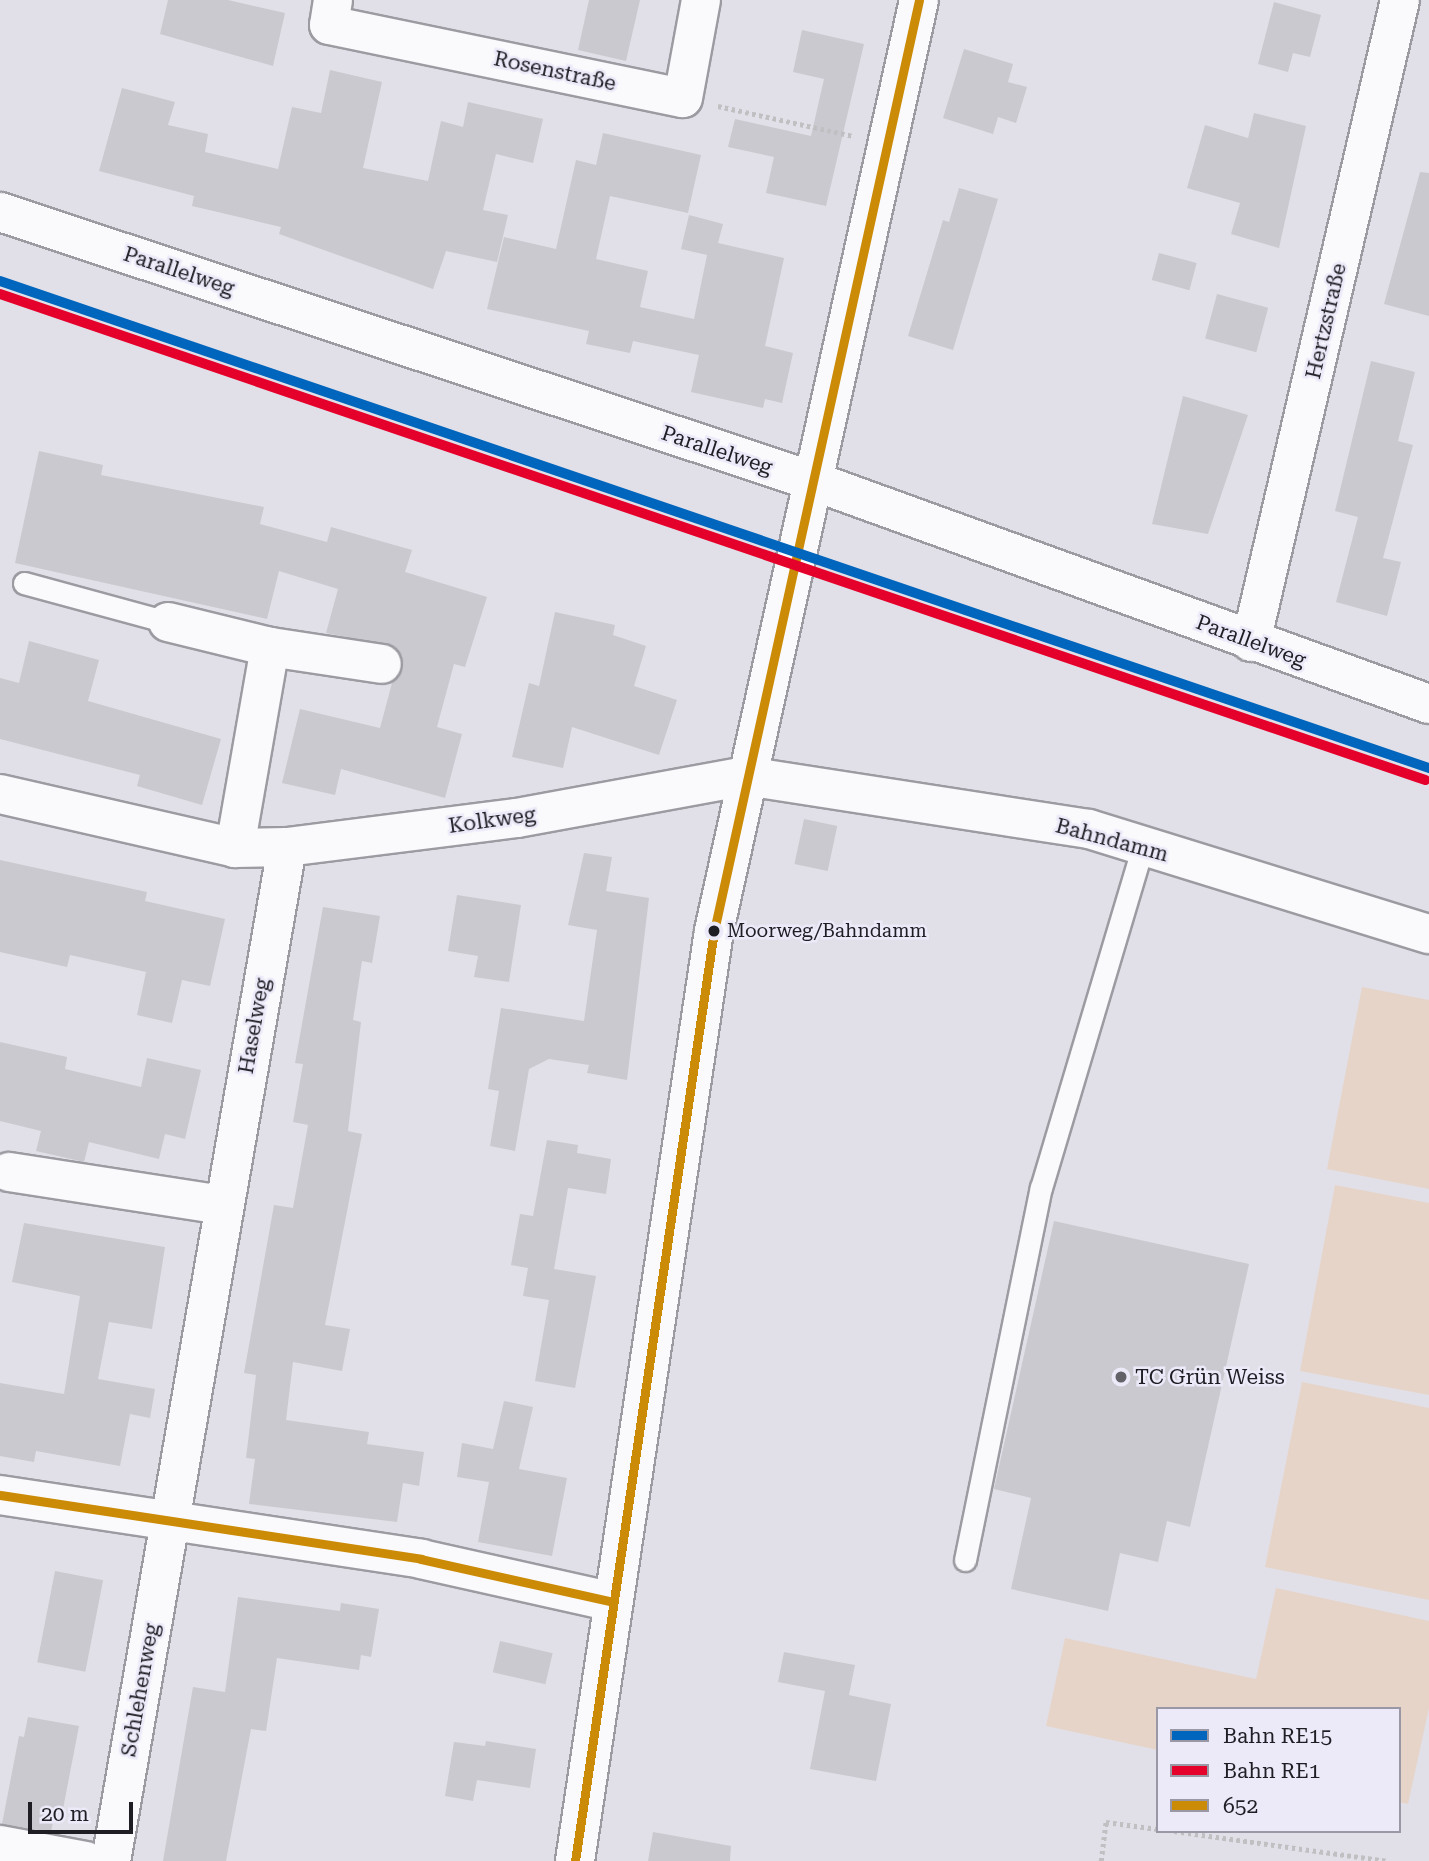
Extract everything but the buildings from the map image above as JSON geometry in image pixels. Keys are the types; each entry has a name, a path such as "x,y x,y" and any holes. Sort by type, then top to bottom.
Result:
{"street":[{"path":"683,98 701,0"},
{"path":"575,1861 714,931 746,776 816,482 885,143 919,0"},
{"name":"Hertzstraße","path":"1251,642 1400,0"},
{"path":"1417,0 1429,3"},
{"name":"Rosenstraße","path":"331,13 683,98"},
{"name":"Parallelweg","path":"0,212 816,482 1251,642 1429,704"},
{"path":"168,622 270,647 382,664"},
{"path":"235,848 270,647"},
{"name":"Bahndamm","path":"746,776 1089,829 1429,934"},
{"name":"Kolkweg","path":"0,794 235,848 287,847 517,818 746,776"},
{"name":"Haselweg","path":"169,1518 221,1205 287,847"},
{"path":"9,1172 221,1205"},
{"path":"0,1494 421,1559 613,1602"},
{"name":"Schlehenweg","path":"111,1861 169,1518"},
{"path":"0,1845 86,1861"}],"lane":[{"path":"24,583 168,622"},
{"path":"965,1560 1041,1188 1143,846"}],"path":[{"path":"683,98 885,143"},
{"path":"1101,1861 1105,1822 1156,1829"},
{"path":"1188,1833 1388,1861"}],"shaded area":[{"path":"1362,987 1429,1000 1429,1189 1327,1169"},
{"path":"1335,1185 1429,1203 1429,1395 1300,1371"},
{"path":"1302,1382 1429,1408 1429,1600 1265,1567"},
{"path":"1276,1588 1429,1621 1429,1708 1408,1804 1401,1802 1401,1707 1156,1707 1156,1750 1046,1726 1065,1638 1256,1679"}],"rail line":[{"name":"RE15","path":"0,281 1429,768"},
{"name":"RE1","path":"0,294 1425,780"}],"transit line":[{"name":"652","path":"575,1861 714,931 919,0"},
{"name":"652","path":"0,1495 421,1559 613,1602"}],"place":[{"name":"Moorweg/Bahndamm","path":"714,931"},
{"name":"TC Grün Weiss","path":"1121,1377"}]}
